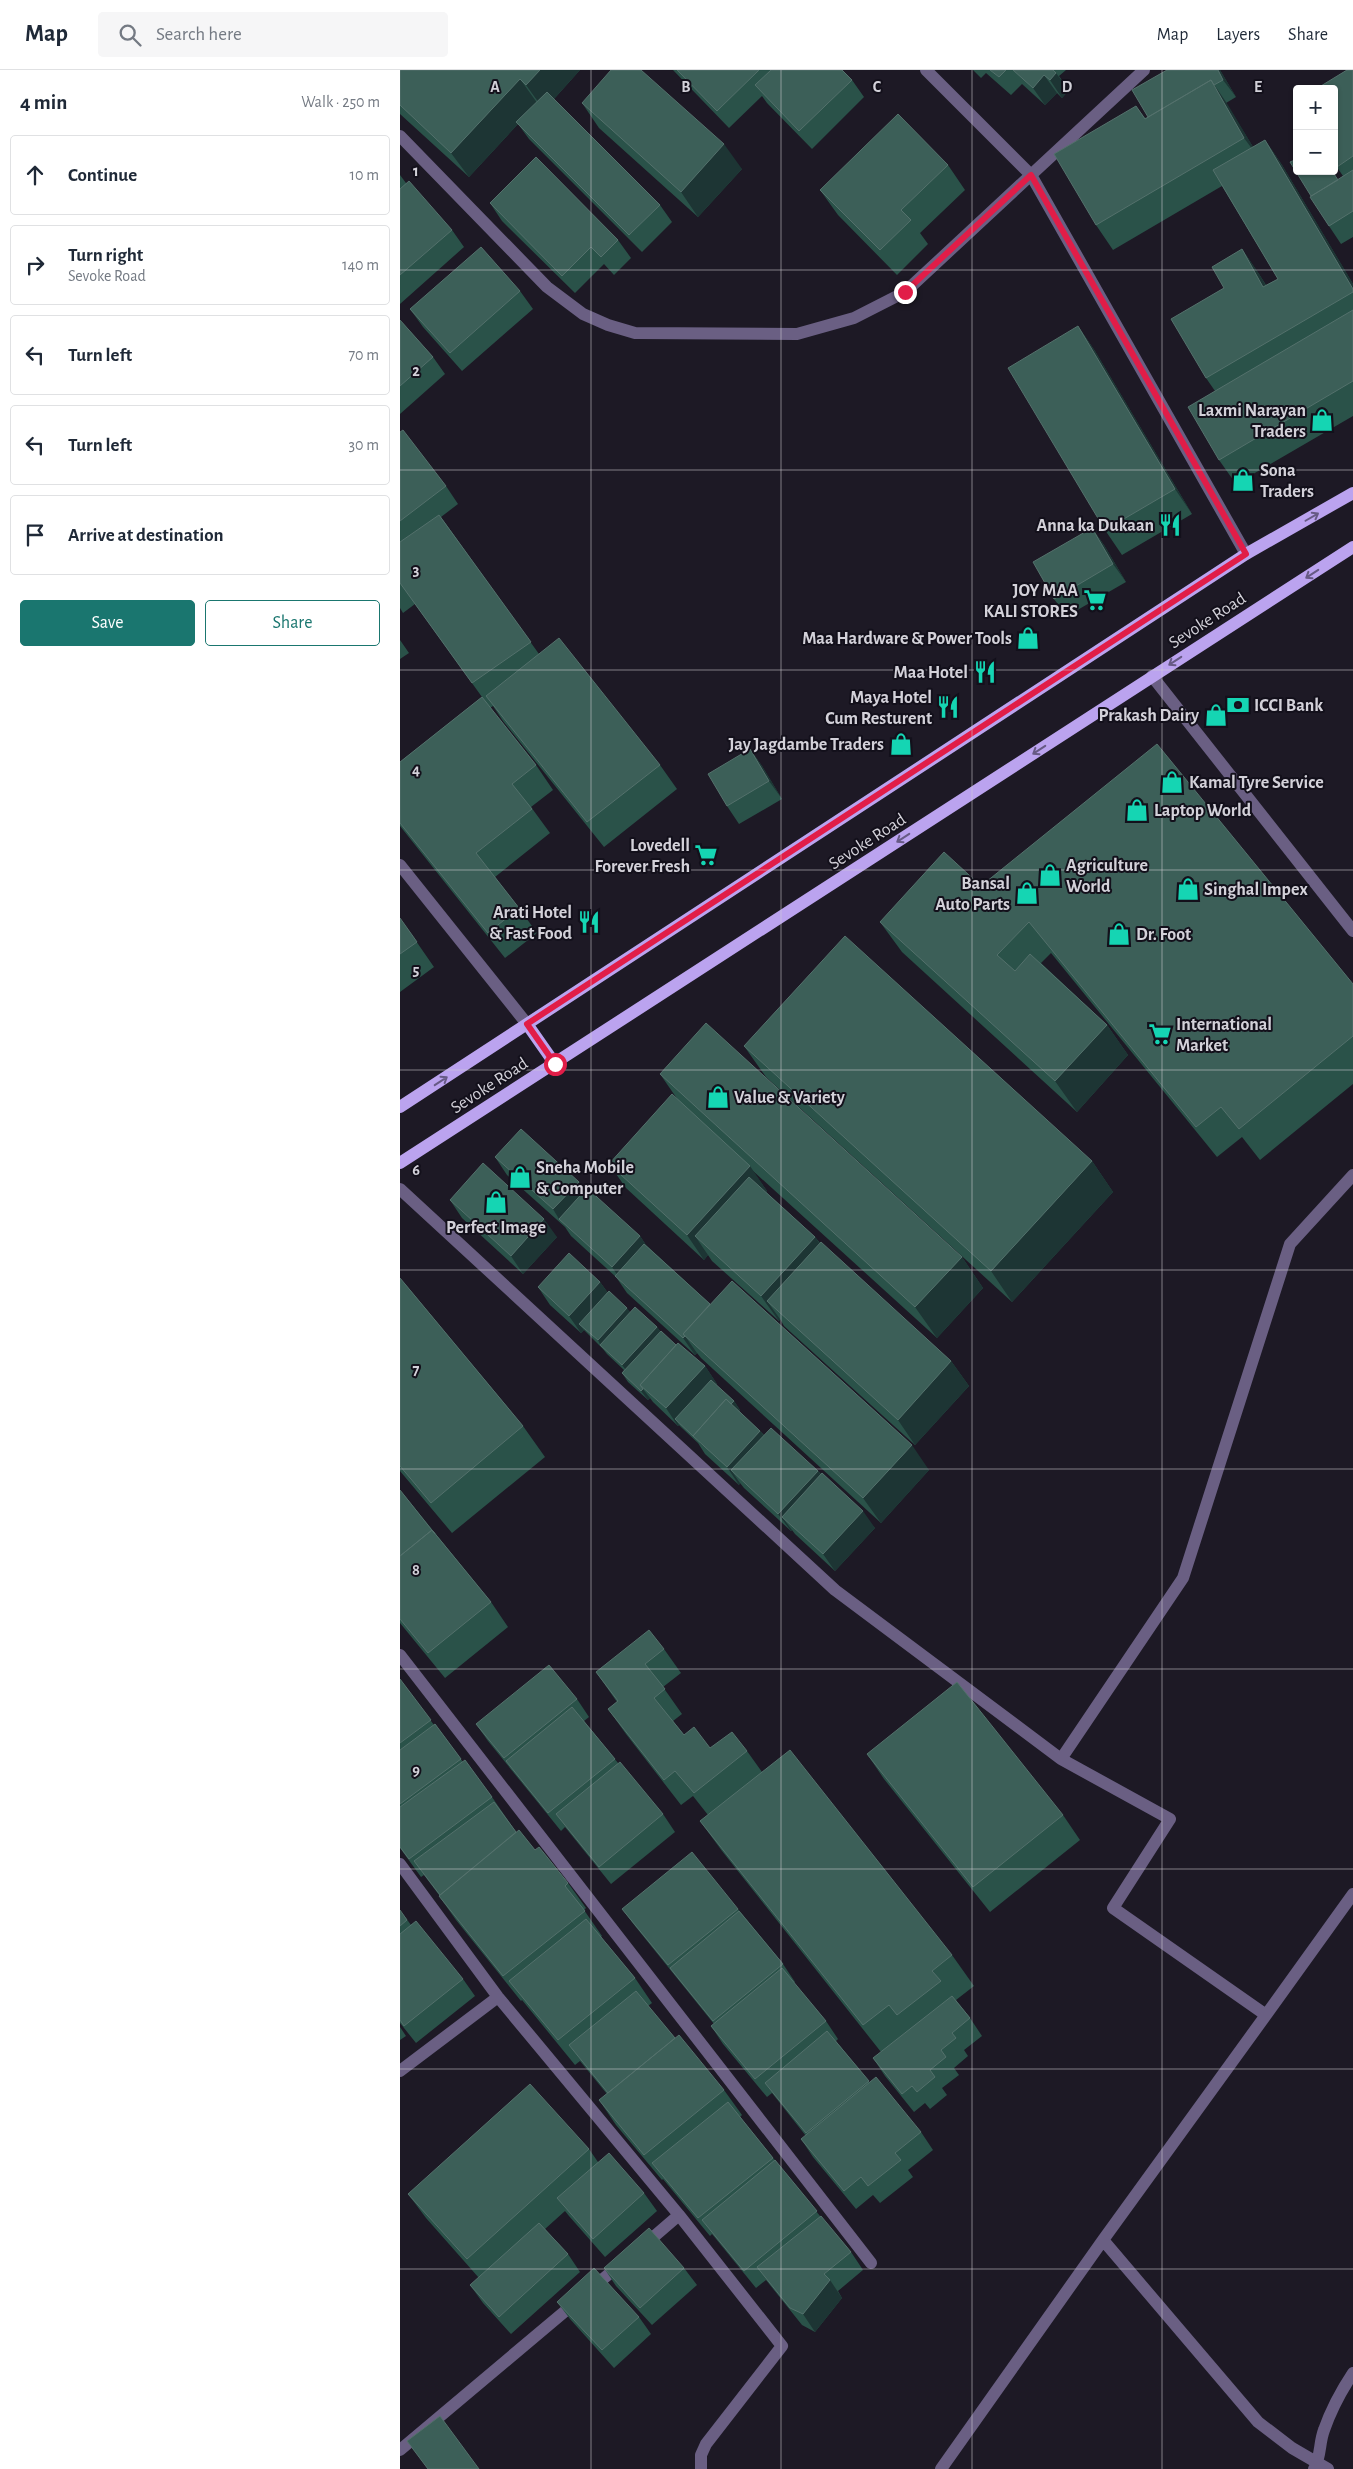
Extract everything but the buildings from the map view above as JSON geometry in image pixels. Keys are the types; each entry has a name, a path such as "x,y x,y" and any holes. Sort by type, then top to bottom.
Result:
{"main road":[{"name":"Sevoke Road","path":"400,1107 1246,554 1353,493"},
{"name":"Sevoke Road","path":"400,1164 1353,547"},
{"path":"527,1024 555,1064"}],"street":[{"path":"926,70 1031,175 1246,554"},
{"path":"400,136 564,301 583,314 608,325 635,333 797,334 854,318 905,292 1144,70"},
{"path":"1152,676 1353,931"},
{"path":"400,865 527,1024"},
{"path":"1061,1759 1183,1578 1290,1244 1353,1175"},
{"path":"400,1189 835,1590 1061,1759 1170,1819 1113,1908 1266,2015"},
{"path":"400,1655 871,2263"},
{"path":"400,1864 498,1997 679,2215 782,2346 706,2444 701,2456 701,2469"},
{"path":"941,2469 1103,2240 1353,1894"},
{"path":"400,2071 498,1997"},
{"path":"400,2450 679,2215"},
{"path":"1103,2240 1258,2422 1320,2467 1323,2432 1335,2405 1353,2373"}],"place":[{"name":"Laxmi Narayan Traders","path":"1322,420"},
{"name":"Sona Traders","path":"1243,480"},
{"name":"Anna ka Dukaan","path":"1170,525"},
{"name":"JOY MAA KALI STORES","path":"1095,600"},
{"name":"Maa Hardware & Power Tools","path":"1028,638"},
{"name":"Maa Hotel","path":"985,672"},
{"name":"ICCI Bank","path":"1238,705"},
{"name":"Maya Hotel Cum Resturent","path":"948,707"},
{"name":"Prakash Dairy","path":"1216,715"},
{"name":"Jay Jagdambe Traders","path":"901,744"},
{"name":"Kamal Tyre Service","path":"1172,782"},
{"name":"Laptop World","path":"1137,810"},
{"name":"Lovedell Forever Fresh","path":"706,855"},
{"name":"Agriculture World","path":"1050,875"},
{"name":"Singhal Impex","path":"1188,889"},
{"name":"Bansal Auto Parts","path":"1027,893"},
{"name":"Arati Hotel & Fast Food","path":"589,922"},
{"name":"Dr. Foot","path":"1119,934"},
{"name":"International Market","path":"1160,1034"},
{"name":"Value & Variety","path":"718,1097"},
{"name":"Sneha Mobile & Computer","path":"520,1177"},
{"name":"Perfect Image","path":"496,1202"}],"route":[{"path":"555,1064 527,1024 1246,554 1031,175 905,292"}]}
